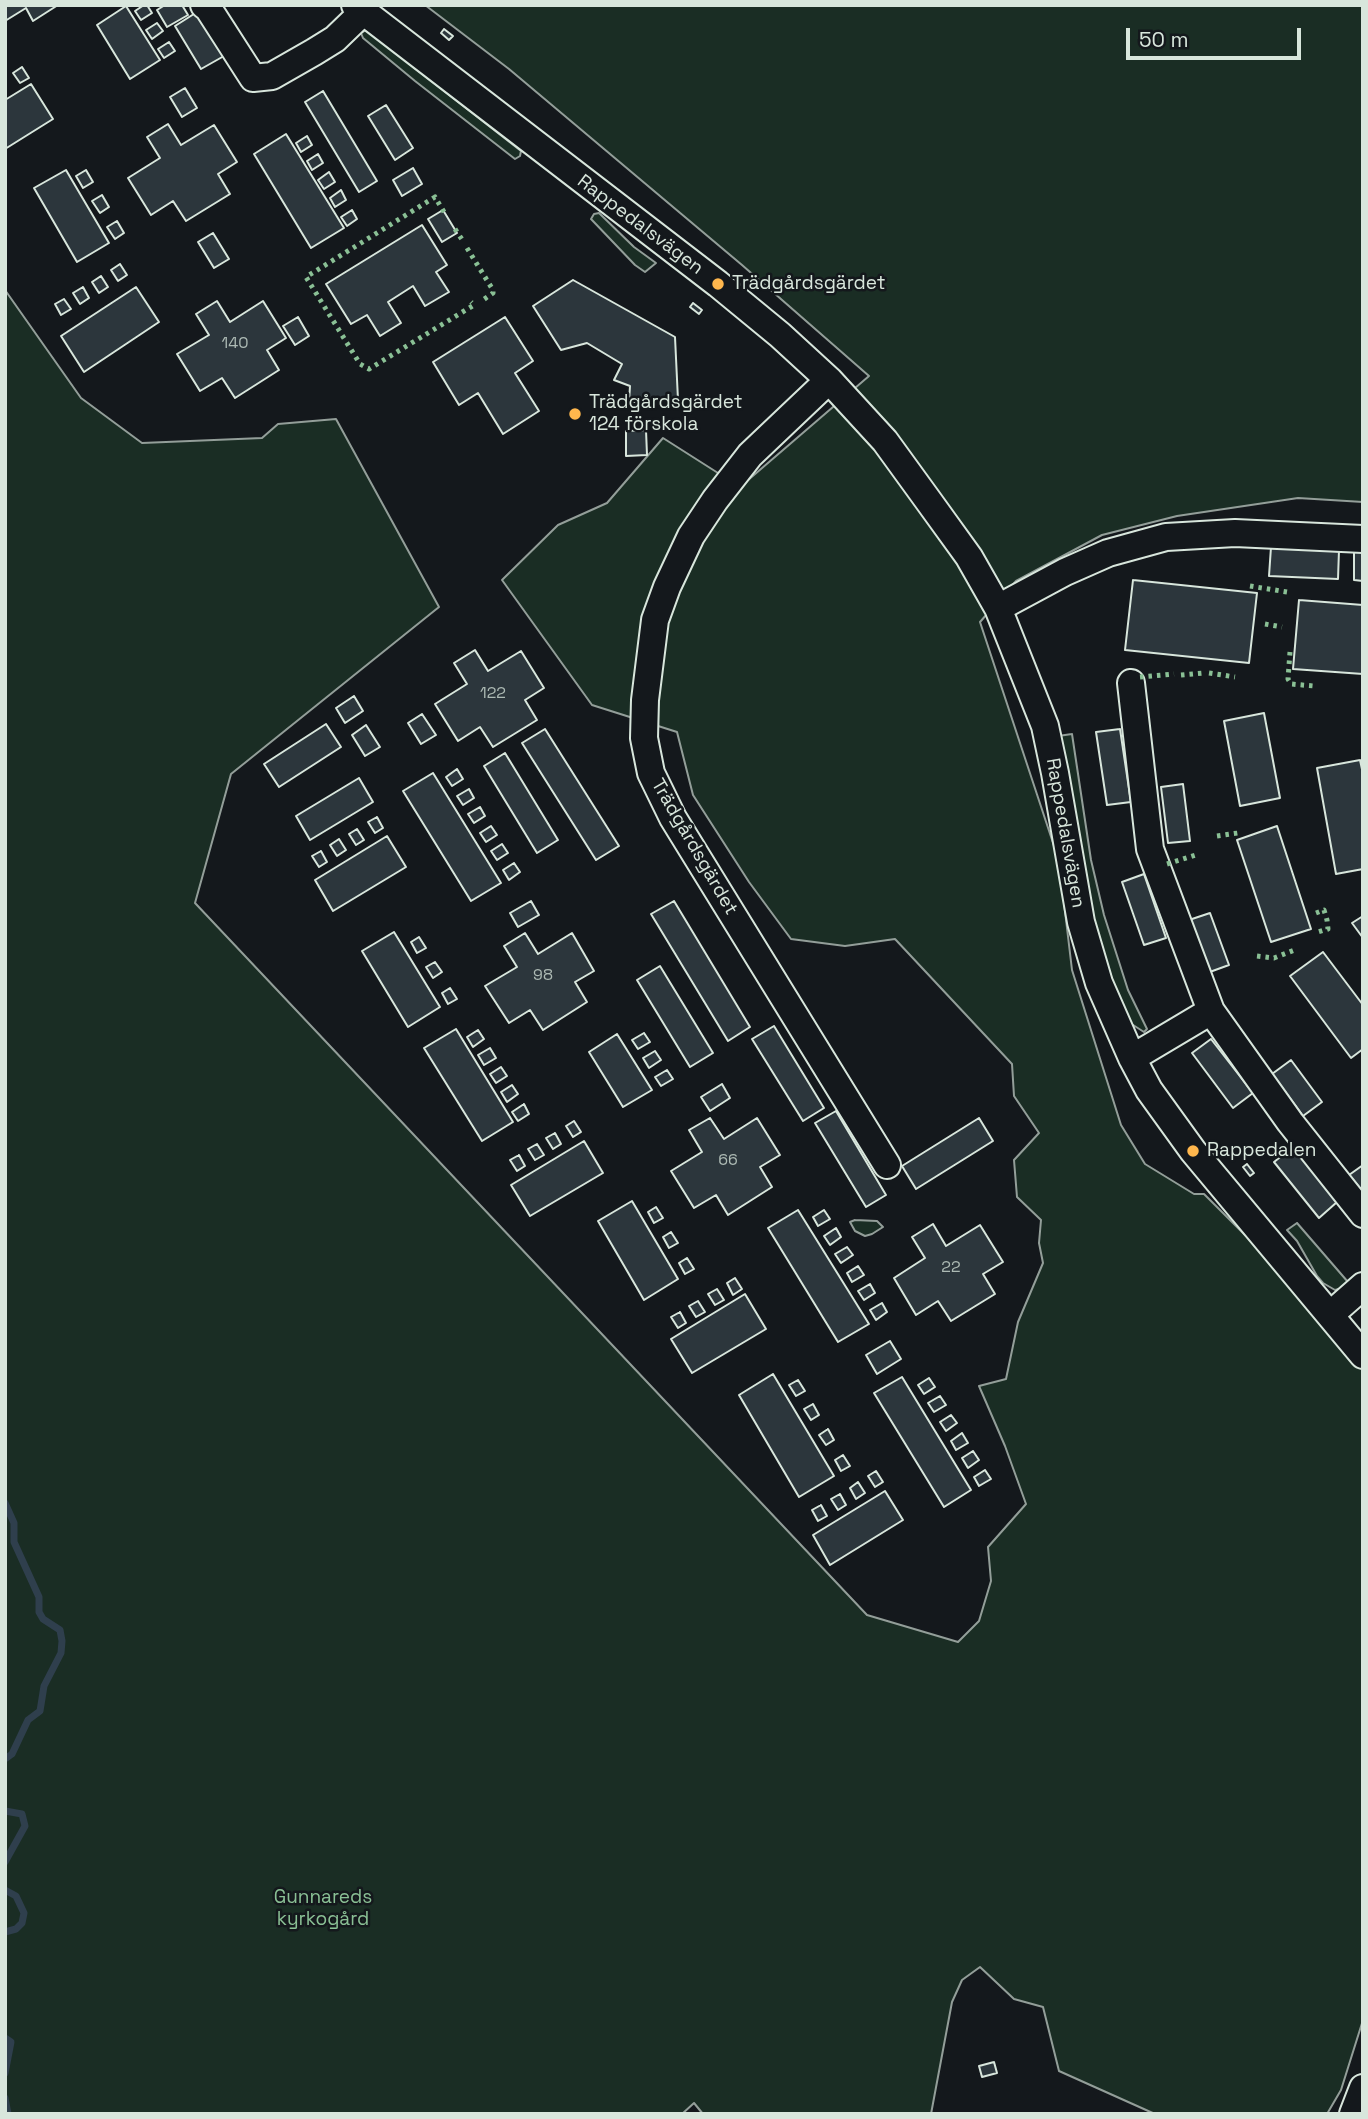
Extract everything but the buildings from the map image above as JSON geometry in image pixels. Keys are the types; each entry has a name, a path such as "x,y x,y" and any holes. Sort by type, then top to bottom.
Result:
{"street":[{"path":"204,5 254,78 272,76 335,39 359,8"},
{"name":"Rappedalsvägen","path":"359,8 718,284 780,335 829,380 885,441 969,557 998,608 1045,726 1081,922 1099,983 1132,1058 1149,1090 1192,1151 1363,1355"},
{"name":"Trädgårdsgärdet","path":"829,380 750,455 691,536 655,620 645,700 644,738 651,773 673,818 887,1164"},
{"path":"998,608 1065,572 1108,553 1166,537 1236,533 1363,540"},
{"path":"1131,683 1150,849 1211,1011 1290,1122 1363,1214"},
{"path":"1132,1058 1211,1011"},
{"path":"1330,1315 1363,1286"},
{"path":"1353,2114 1363,2088"}],"green space":[{"name":"Gunnareds kyrkogård","path":"425,5 1363,5 1363,502 1298,498 1177,516 1102,535 1016,581 980,622 1059,861 1072,970 1121,1125 1145,1164 1194,1194 1204,1194 1273,1263 1363,1370 1363,2020 1341,2090 1327,2114 1155,2114 1059,2071 1043,2007 1014,1999 980,1967 962,1980 952,2002 931,2114 703,2114 694,2103 682,2114 5,2114 5,290 81,398 142,443 262,438 278,424 336,419 439,607 231,774 195,903 867,1615 958,1642 979,1621 991,1581 988,1547 1026,1504 979,1386 1006,1379 1018,1322 1043,1263 1039,1243 1041,1220 1017,1197 1014,1160 1039,1133 1014,1096 1012,1064 895,939 845,946 791,939 749,882 693,795 677,732 592,705 502,580 558,525 607,503 663,438 740,487 869,376 509,69"},
{"path":"366,30 521,151 520,156 515,159 415,81 363,38 361,33"},
{"path":"599,213 634,247 656,263 645,272 635,265 591,219 594,214"},
{"path":"1072,734 1091,860 1104,915 1128,990 1147,1029 1144,1032 1130,1023 1116,992 1095,926 1058,736"},
{"path":"877,1221 883,1227 865,1236 855,1231 850,1222"},
{"path":"1297,1223 1348,1282 1342,1288 1335,1290 1317,1276 1297,1241 1287,1230"}],"waterway":[{"path":"5,1503 14,1523 14,1542 39,1597 39,1612 43,1619 60,1630 62,1641 61,1653 44,1686 40,1711 28,1720 12,1754 5,1759"},
{"path":"5,1811 22,1814 25,1826 5,1862"},
{"path":"5,1890 16,1896 24,1913 22,1923 16,1929 5,1932"},
{"path":"5,2038 11,2042 5,2073"},
{"path":"5,2098 8,2114"}],"hedge":[{"path":"444,212 435,197 306,277 360,364 369,369 474,305 471,302"},
{"path":"455,229 463,241"},
{"path":"467,248 493,290 493,293 483,300"},
{"path":"1250,586 1287,592"},
{"path":"1265,624 1282,627"},
{"path":"1290,652 1288,679 1291,684 1314,686"},
{"path":"1181,675 1203,673"},
{"path":"1209,673 1235,677"},
{"path":"1140,677 1174,674"},
{"path":"1217,836 1238,833"},
{"path":"1167,864 1196,855"},
{"path":"1316,913 1324,910 1328,929 1318,932"},
{"path":"1257,956 1274,958 1297,949"}],"place":[{"name":"Trädgårdsgärdet","path":"718,284"},
{"name":"Trädgårdsgärdet 124 förskola","path":"575,414"},
{"name":"Rappedalen","path":"1193,1151"}]}
